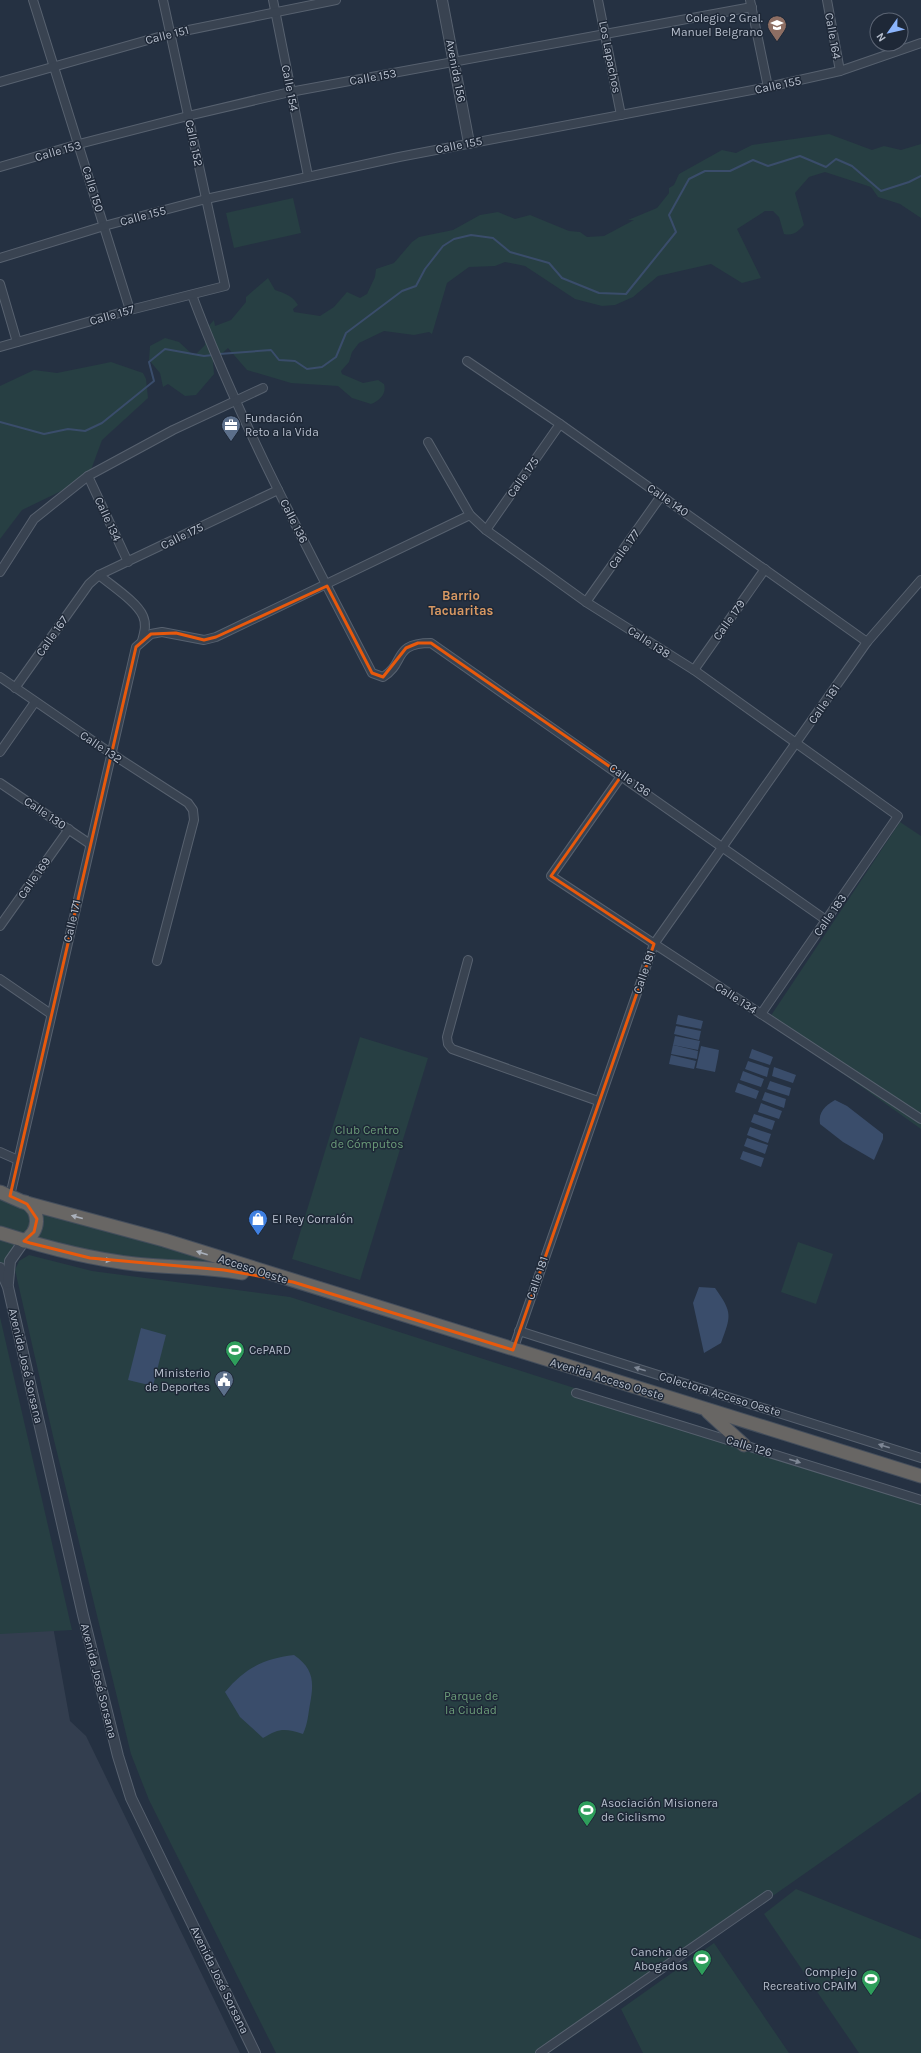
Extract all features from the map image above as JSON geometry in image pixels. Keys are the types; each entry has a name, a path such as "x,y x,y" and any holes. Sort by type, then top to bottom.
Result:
{"highway":[{"name":"Acceso Oeste","path":"5,1194 23,1202 164,1240 293,1282"},
{"path":"23,1202 31,1207 37,1219 34,1232 24,1241"},
{"name":"Acceso Oeste","path":"0,1233 24,1241 90,1258 135,1264 224,1270 293,1282"},
{"name":"Avenida Acceso Oeste","path":"293,1282 921,1476"},
{"path":"705,1409 744,1445"}],"street":[{"name":"Calle 150","path":"33,0 130,310"},
{"name":"Calle 152","path":"162,0 225,286"},
{"name":"Calle 154","path":"273,0 290,92 308,176"},
{"name":"Calle 151","path":"0,82 169,34 336,0"},
{"name":"Avenida 156","path":"442,0 469,143"},
{"name":"Los Lapachos","path":"598,0 621,115"},
{"name":"Calle 164","path":"827,0 840,71"},
{"name":"Calle 153","path":"0,168 79,144 290,92 605,34 751,4"},
{"path":"751,4 768,87"},
{"name":"Calle 155","path":"0,258 104,226 206,199 308,176 469,143 768,87 840,71 921,43"},
{"path":"0,284 17,342"},
{"name":"Calle 157","path":"0,347 130,310 225,286"},
{"name":"Calle 136","path":"192,295 208,338 251,436 372,673 383,677 388,674 406,648 418,643 432,643 622,775 826,920"},
{"name":"Calle 140","path":"467,361 560,424 867,642"},
{"path":"0,572 34,519 88,476 173,430 236,402 263,388"},
{"name":"Calle 175","path":"486,530 560,424"},
{"name":"Calle 138","path":"428,442 470,515 486,530 586,602 694,670 898,816"},
{"name":"Calle 134","path":"88,476 128,562"},
{"name":"Calle 175","path":"89,584 99,575 278,490"},
{"name":"Calle 177","path":"586,602 661,496"},
{"path":"139,644 151,634 162,632 204,640 216,637 327,586 470,515"},
{"name":"Calle 179","path":"694,670 765,569"},
{"path":"99,575 137,607 144,617 146,628 139,644"},
{"name":"Calle 181","path":"512,1350 654,944 867,642 921,580"},
{"name":"Calle 167","path":"15,688 89,584"},
{"name":"Calle 171","path":"5,1194 18,1160 50,1014 139,644"},
{"name":"Calle 132","path":"0,677 112,754 188,803 193,810 194,820 157,961"},
{"path":"0,752 35,702"},
{"name":"Calle 134","path":"622,775 551,876 921,1119"},
{"name":"Calle 130","path":"0,783 90,844"},
{"name":"Calle 183","path":"761,1014 898,816"},
{"name":"Calle 169","path":"0,926 69,829"},
{"path":"468,960 447,1037 448,1044 452,1049 598,1101"},
{"path":"0,979 50,1014"},
{"path":"0,1152 18,1160"},
{"name":"Avenida José Sorsana","path":"8,1287 8,1269 10,1261 24,1241"},
{"name":"Avenida José Sorsana","path":"0,1268 8,1287 83,1615 118,1756 131,1798 255,2053"},
{"name":"Colectora Acceso Oeste","path":"519,1331 921,1458"},
{"name":"Calle 126","path":"576,1393 921,1500"},
{"path":"540,2053 768,1896"}],"highlighted area":[{"path":"327,586 372,673 383,677 406,648 418,643 431,643 622,775 551,876 654,944 513,1350 293,1282 224,1270 90,1258 30,1243 24,1241 34,1232 37,1219 27,1204 10,1196 136,647 151,634 176,633 204,640 216,637"}],"shaded area":[{"path":"52,1621 70,1721 86,1736 240,2053 0,2053 0,1628"}],"green space":[{"path":"829,134 872,150 884,146 901,150 921,144 921,218 900,204 878,197 871,187 825,172 809,177 795,193 804,225 795,233 784,234 779,217 773,211 765,211 737,229 761,278 742,283 711,264 658,276 633,297 615,305 602,306 575,299 525,266 505,262 495,266 469,267 447,283 432,334 429,332 414,335 384,331 359,343 352,352 349,362 341,371 342,374 363,383 378,380 384,384 385,388 382,397 371,404 352,398 338,386 291,383 247,370 228,348 213,362 214,374 196,395 185,396 168,384 163,387 160,373 149,360 150,346 165,338 179,342 192,354 196,354 205,345 205,330 214,320 215,326 231,320 246,302 246,297 268,278 275,290 294,299 298,305 293,309 294,312 320,316 334,307 347,292 360,298 367,294 375,277 376,269 394,263 412,242 419,237 453,230 480,215 498,212 515,219 530,215 569,231 580,232 587,237 604,236 634,220 628,220 657,208 669,193 669,188 674,185 679,174 722,150 736,153 752,145"},
{"path":"293,198 301,233 234,248 226,213"},
{"path":"111,362 143,373 146,379 148,398 102,440 88,478 22,510 0,539 0,386 34,370 57,373"},
{"path":"900,822 921,836 921,1129 768,1020"},
{"name":"Club Centro de Cómputos","path":"360,1037 428,1058 360,1280 292,1259"},
{"path":"0,1196 28,1207 32,1224 27,1232 20,1234 0,1228"},
{"path":"40,1212 228,1264 91,1255 30,1239"},
{"path":"0,1239 18,1245 6,1276 0,1262"},
{"path":"798,1242 833,1254 816,1304 781,1292"},
{"name":"Parque de la Ciudad","path":"29,1255 92,1271 290,1297 921,1499 921,1792 549,2053 276,2053 149,1800 131,1754 53,1436 15,1270 19,1261"},
{"path":"0,1317 72,1630 0,1634"},
{"name":"Complejo Recreativo CPAIM","path":"796,1889 921,1939 921,2053 859,2053 764,1914"},
{"name":"Cancha de Abogados","path":"714,1943 789,2053 643,2053 621,2009"}],"water":[{"path":"678,1015 703,1021 701,1029 676,1024"},
{"path":"676,1026 701,1031 699,1040 674,1034"},
{"path":"675,1036 700,1041 698,1050 673,1045"},
{"path":"673,1045 698,1051 697,1059 671,1054"},
{"path":"701,1046 719,1050 715,1072 696,1068"},
{"path":"752,1049 773,1057 770,1065 749,1058"},
{"path":"671,1055 696,1061 694,1069 669,1064"},
{"path":"748,1061 769,1068 767,1077 745,1069"},
{"path":"774,1067 796,1075 793,1083 772,1076"},
{"path":"743,1071 764,1079 761,1087 740,1080"},
{"path":"770,1081 791,1088 789,1096 767,1089"},
{"path":"738,1083 759,1091 756,1099 735,1092"},
{"path":"765,1092 786,1099 784,1108 762,1100"},
{"path":"835,1100 847,1106 883,1134 883,1139 874,1160 843,1142 820,1124 821,1113"},
{"path":"761,1103 782,1111 779,1119 758,1112"},
{"path":"754,1114 775,1121 772,1130 751,1122"},
{"path":"750,1127 771,1134 768,1143 747,1135"},
{"path":"747,1138 768,1145 765,1154 744,1146"},
{"path":"743,1151 764,1158 761,1167 740,1159"},
{"path":"699,1287 715,1288 725,1303 728,1315 727,1327 721,1343 704,1353 693,1303"},
{"path":"141,1328 166,1335 153,1386 128,1380"},
{"path":"294,1655 306,1665 311,1676 312,1689 305,1730 303,1734 282,1730 273,1732 263,1738 240,1717 225,1692 240,1677 255,1666 273,1659"}],"waterway":[{"path":"219,354 271,350 279,360 295,361 307,369 322,367 336,357 346,333 402,291 416,286 425,269 443,246 454,239 471,235 493,238 510,252 549,263 562,278 599,293 626,294 676,232 669,215 689,179 705,171 730,171 753,160 768,166 800,156 826,167 836,159 852,166 881,191 909,182 921,176"},
{"path":"0,422 44,434 68,429 85,431 102,423 154,381 149,362 165,349 204,356 213,355"}],"place":[{"name":"Colegio 2 Gral. Manuel Belgrano","path":"777,42"},
{"name":"Fundación Reto a la Vida","path":"231,442"},
{"name":"El Rey Corralón","path":"258,1236"},
{"name":"CePARD","path":"235,1367"},
{"name":"Ministerio de Deportes","path":"224,1397"},
{"name":"Asociación Misionera de Ciclismo","path":"587,1827"},
{"name":"Cancha de Abogados","path":"702,1976"},
{"name":"Complejo Recreativo CPAIM","path":"871,1996"}],"district":[{"name":"Barrio Tacuaritas","path":"461,602"}]}
